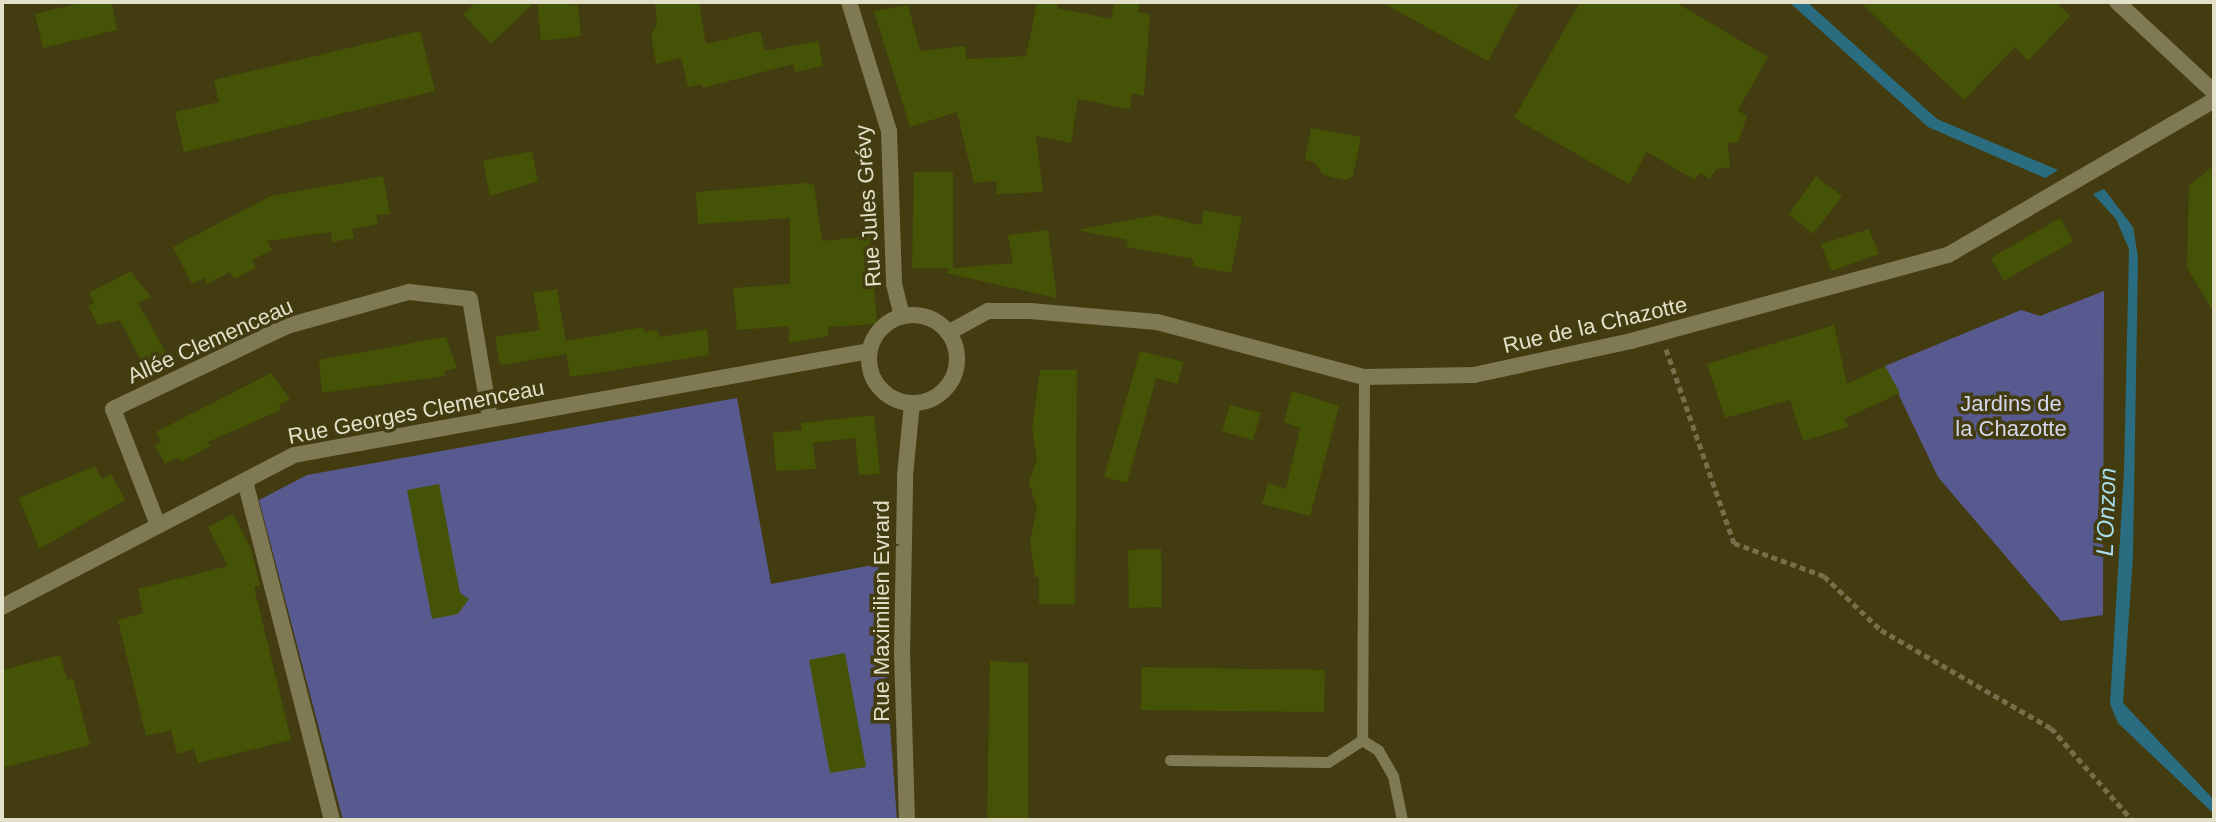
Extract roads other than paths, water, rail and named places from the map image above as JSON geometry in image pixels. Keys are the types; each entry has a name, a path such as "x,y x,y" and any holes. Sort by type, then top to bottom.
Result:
{"street":[{"name":"Rue Jules Grévy","path":"849,2 889,131 894,284 902,316"},
{"path":"2117,2 2214,92"},
{"name":"Rue de la Chazotte","path":"948,333 988,311 1157,322 1364,377 1474,375 1661,333 1948,255 2214,100"},
{"name":"Allée Clemenceau","path":"158,525 113,409 287,326 409,292 470,299 490,418"},
{"path":"902,316 936,321 948,333 955,347 952,379 942,392 912,403 897,400 874,381 869,351 887,323 902,316"},
{"name":"Rue Georges Clemenceau","path":"2,607 294,455 869,351"},
{"name":"Rue Maximilien Evrard","path":"907,820 902,656 905,476 912,403"},
{"path":"245,481 332,820"}],"lane":[{"path":"1362,740 1364,377"},
{"path":"1170,760 1328,762 1362,740"},
{"path":"1362,740 1378,750 1393,776 1402,820"}],"park label":[{"name":"Jardins de la Chazotte","path":"2011,416"}],"water label":[{"name":"L'Onzon","path":"2106,512"}]}
